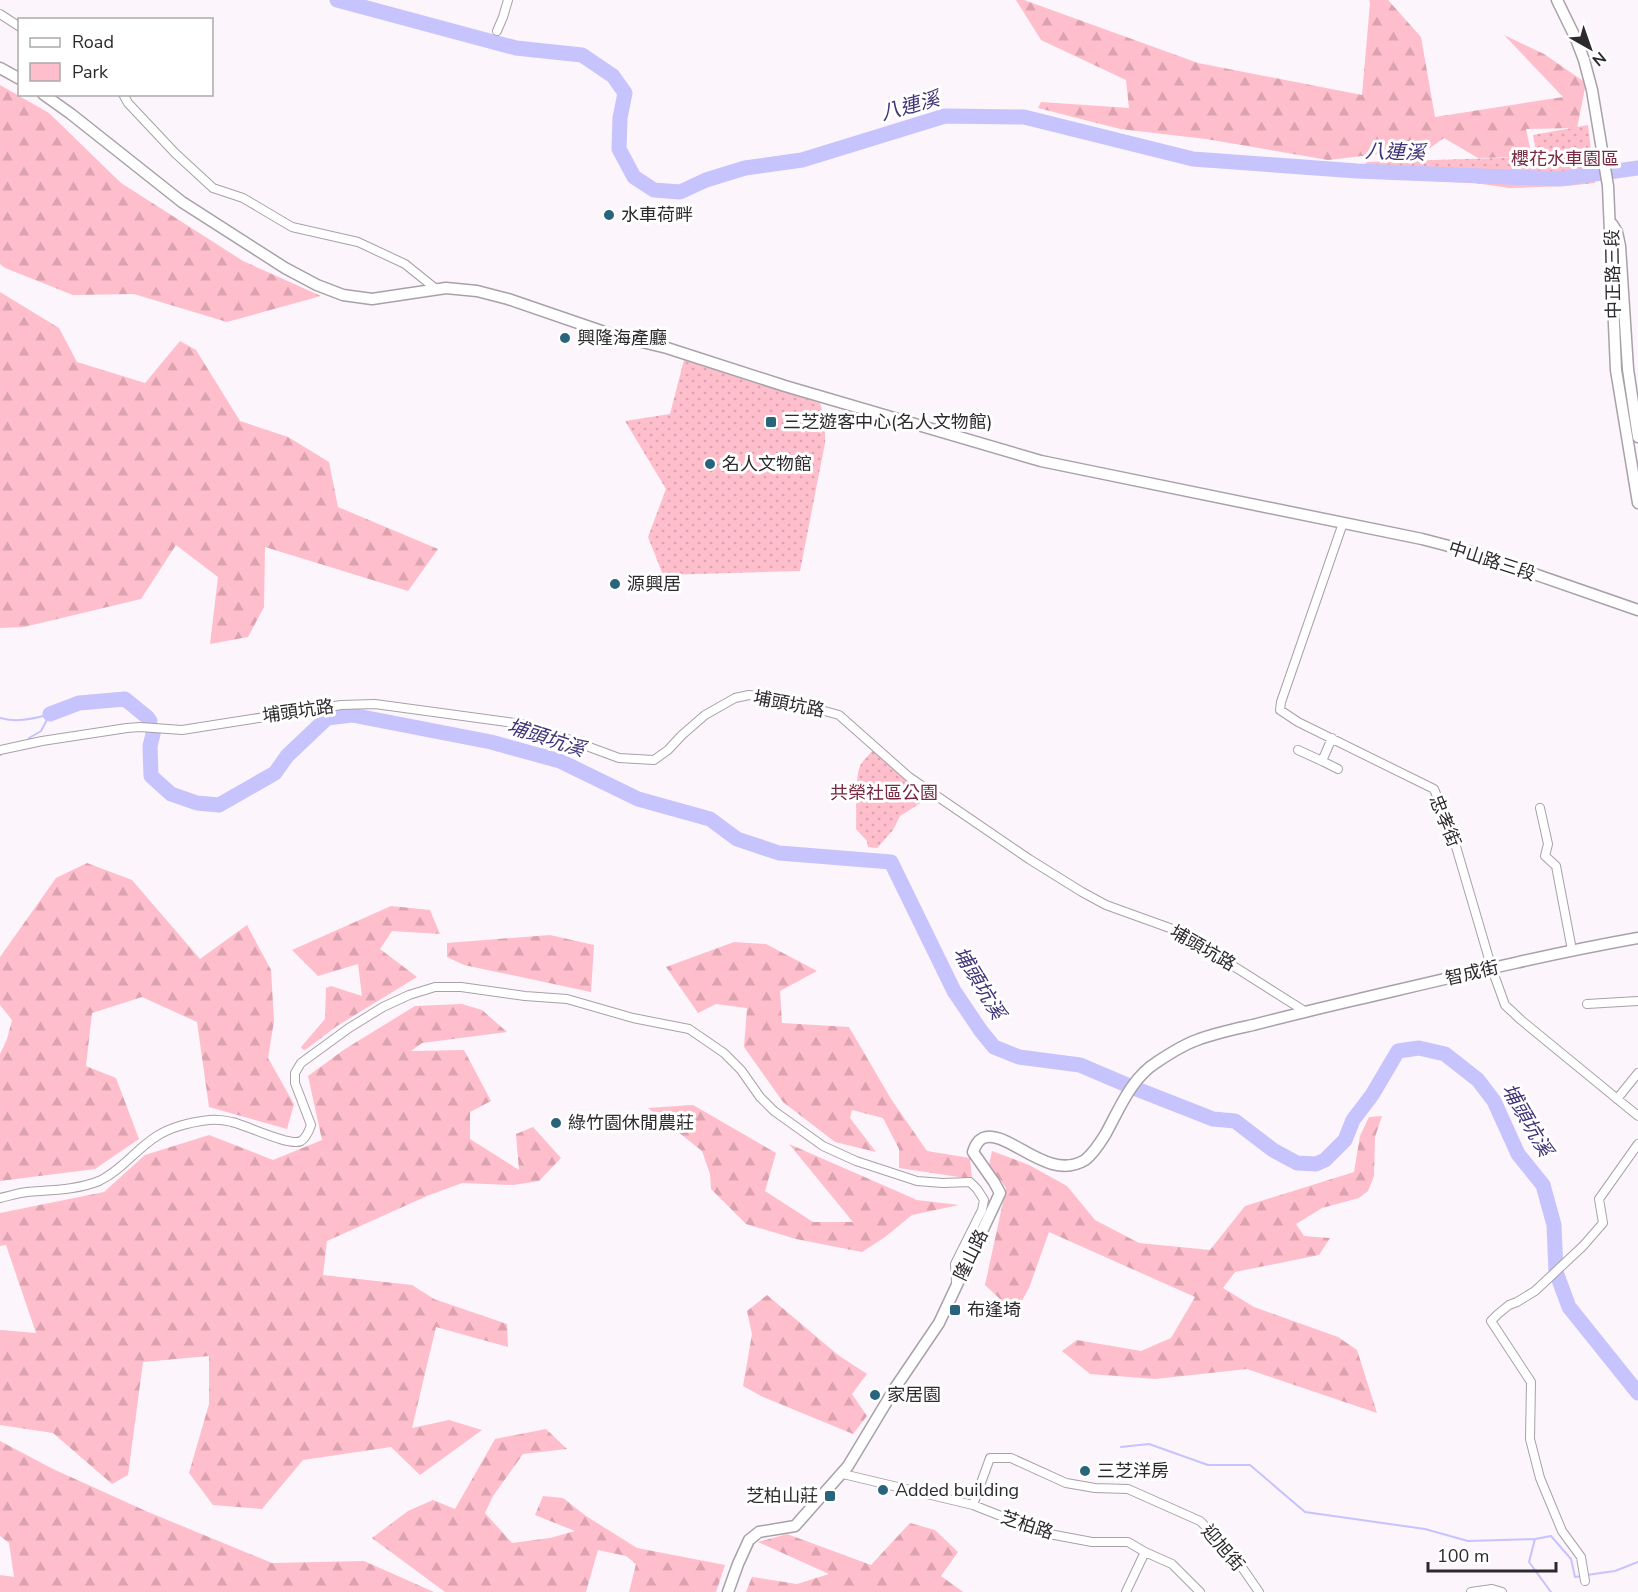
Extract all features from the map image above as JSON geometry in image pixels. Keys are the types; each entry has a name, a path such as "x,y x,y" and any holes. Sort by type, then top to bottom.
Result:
{"street":[{"path":"497,31 508,0"},
{"path":"1557,0 1576,39 1592,90 1608,186 1610,221"},
{"path":"0,14 18,26"},
{"path":"0,68 18,78"},
{"name":"中山路三段","path":"46,96 182,202 285,268 317,285 343,295 372,299 446,288 477,291 508,299 613,335 667,348 785,386 1041,461 1422,539 1468,552 1638,610"},
{"path":"124,96 175,153 213,188 243,198 292,227 358,242 405,264 436,289"},
{"name":"中正路三段","path":"1610,221 1617,232 1620,246 1638,437"},
{"name":"中正路三段","path":"1610,221 1616,370 1638,503"},
{"path":"1616,370 1633,369"},
{"name":"忠孝街","path":"1343,523 1280,710 1298,722 1434,789 1452,833 1492,969 1505,1005 1638,1116"},
{"name":"埔頭坑路","path":"0,750 127,728 182,730 342,705 375,704 522,724 618,758 654,760 705,715 735,698 749,695 777,698 839,715 909,777 1064,881 1106,905 1178,931 1306,1012"},
{"path":"1322,761 1332,738"},
{"path":"1299,750 1338,769"},
{"path":"1540,808 1548,844 1545,856 1556,866 1572,950"},
{"name":"智成街","path":"1306,1012 1572,950 1638,938"},
{"path":"0,1198 24,1192 91,1184 112,1173 157,1136 201,1121 217,1119 285,1141 303,1140 311,1125 296,1083 295,1073 301,1063 349,1028 383,1007 409,995 435,987 461,987 567,999 633,1018 688,1029 724,1053 774,1111 823,1146 856,1161 917,1181 970,1182 984,1200 982,1210 956,1264 957,1283"},
{"path":"1587,1004 1638,1001"},
{"name":"隆山路","path":"728,1592 749,1540 759,1532 795,1526 843,1474 895,1388 939,1323 1000,1192 973,1152 977,1142 985,1137 994,1137 1052,1164 1072,1164 1085,1160 1093,1152 1113,1121 1126,1096 1140,1077 1155,1063 1195,1041 1306,1012"},
{"path":"1617,1099 1638,1073"},
{"path":"1585,1581 1581,1557 1562,1531 1540,1478 1530,1439 1531,1382 1491,1322 1504,1309 1535,1291 1583,1246 1603,1223 1599,1199 1638,1144"},
{"name":"迎旭街","path":"973,1505 990,1458 1011,1458 1066,1483 1095,1488 1128,1489 1200,1521 1230,1551 1259,1592"},
{"name":"芝柏路","path":"843,1474 973,1505 1044,1533 1092,1542 1128,1542 1172,1564 1200,1592"},
{"path":"1126,1592 1145,1552"},
{"path":"1470,1592 1492,1589 1502,1592"}],"green space":[{"path":"1016,0 1024,0 1198,63 1362,95 1369,0 1388,0 1421,37 1435,117 1563,97 1504,35 1544,54 1586,83 1577,128 1526,129 1532,157 1478,158 1444,138 1430,148 1328,160 1206,139 1120,129 1038,108 1041,102 1129,108 1126,80 1041,40"},
{"path":"0,85 49,113 121,183 243,261 321,296 227,322 134,294 73,295 0,264"},
{"name":"櫻花水車園區","path":"1588,125 1595,183 1510,188 1474,183 1364,178 1366,162 1537,157 1533,135"},
{"path":"0,292 59,328 77,362 145,383 180,341 196,350 240,421 288,437 329,462 338,507 438,549 408,591 265,547 264,607 248,637 210,644 218,577 176,545 141,599 24,627 0,628"},
{"path":"684,360 820,403 825,420 825,443 800,571 663,575 648,537 666,489 625,421 670,414"},
{"name":"共榮社區公園","path":"874,749 929,793 930,797 900,816 893,830 877,848 868,847 867,841 856,829 859,770 862,762"},
{"path":"87,863 132,880 200,959 247,925 271,970 274,1021 268,1058 294,1104 287,1129 209,1107 197,1022 142,997 92,1013 86,1066 116,1078 139,1139 95,1169 0,1181 0,1054 12,1020 0,1005 0,957 56,878"},
{"path":"391,906 430,910 440,934 392,931 380,949 417,977 337,1026 305,1050 302,1049 301,1047 325,1019 326,988 331,986 362,996 358,964 318,976 292,950"},
{"path":"550,935 594,945 591,992 464,965 447,957 447,943"},
{"path":"734,942 766,944 817,971 780,991 782,1023 849,1027 891,1099 927,1151 970,1158 972,1179 899,1168 899,1149 883,1118 852,1110 850,1118 876,1152 835,1142 783,1102 744,1047 747,1008 716,1004 698,1013 666,967"},
{"path":"462,1004 482,1010 507,1032 422,1043 411,1051 464,1050 491,1101 470,1112 470,1139 519,1170 516,1134 533,1127 561,1158 539,1181 513,1185 462,1183 427,1196 327,1241 323,1275 412,1285 434,1299 507,1324 508,1347 436,1327 412,1428 449,1420 482,1430 420,1475 391,1447 303,1460 262,1509 213,1505 189,1473 209,1404 209,1356 143,1362 128,1475 112,1484 53,1433 0,1425 0,1330 36,1333 6,1245 0,1246 0,1213 104,1192 145,1155 209,1135 273,1160 322,1140 308,1076 345,1049 415,1006"},
{"path":"693,1105 776,1153 765,1191 813,1222 853,1222 789,1144 917,1200 959,1205 912,1215 862,1252 796,1239 746,1224 711,1189 710,1174 702,1151 648,1108"},
{"path":"1382,1116 1375,1137 1374,1176 1368,1191 1359,1198 1322,1208 1296,1224 1304,1236 1330,1238 1319,1255 1235,1272 1223,1288 1254,1307 1338,1337 1357,1350 1377,1413 1247,1369 1155,1379 1090,1374 1062,1351 1077,1340 1141,1351 1171,1338 1195,1297 1049,1232 1029,1288 1015,1313 985,1285 1006,1188 989,1165 992,1151 1029,1165 1067,1186 1095,1220 1139,1243 1210,1250 1245,1206 1354,1172 1360,1136 1369,1117"},
{"path":"767,1295 838,1355 867,1374 852,1394 867,1416 853,1434 761,1396 743,1386 752,1334 747,1311"},
{"path":"546,1429 567,1449 523,1454 493,1496 485,1513 512,1543 550,1538 575,1531 535,1515 543,1496 563,1498 586,1516 637,1548 725,1565 716,1592 629,1592 636,1564 626,1556 598,1550 586,1592 445,1592 372,1538 408,1511 433,1500 455,1509 495,1439"},
{"path":"0,1441 53,1469 148,1512 272,1563 364,1561 434,1592 0,1592 0,1575 14,1577 9,1543 0,1536"},
{"path":"910,1523 935,1530 958,1552 941,1576 963,1592 746,1592 752,1577 797,1584 829,1574 758,1542 787,1534 871,1565"}],"waterway":[{"name":"八連溪","path":"337,0 516,48 582,55 613,76 625,93 620,118 619,149 634,177 654,190 680,192 706,180 745,168 802,160 945,116 1024,117 1193,159 1357,171 1559,179 1638,168"},
{"name":"埔頭坑溪","path":"50,714 79,703 125,699 150,721"},
{"path":"0,718 25,720 50,714"},
{"name":"埔頭坑溪","path":"29,738 41,731 50,714"},
{"name":"埔頭坑溪","path":"154,730 150,746 151,776 171,794 197,803 219,805 275,773 287,756 327,718 352,715 491,742 560,761 638,799 710,819 737,839 779,853 891,862 954,991 994,1047 1019,1057 1080,1065 1213,1119 1235,1121 1273,1150 1297,1163 1316,1164 1325,1160 1345,1140 1353,1120 1372,1095 1398,1051 1419,1048 1445,1054 1478,1080 1494,1101 1518,1154 1543,1185 1554,1225 1556,1272 1569,1307 1638,1393"},
{"path":"1121,1447 1149,1444 1208,1465 1250,1465 1305,1512 1425,1529 1468,1541 1535,1539 1529,1562 1551,1592"},
{"path":"1535,1539 1551,1536 1571,1559 1575,1577 1582,1576"},
{"path":"1587,1575 1615,1571 1638,1562"}],"place":[{"name":"水車荷畔","path":"609,215"},
{"name":"興隆海產廳","path":"565,338"},
{"name":"三芝遊客中心(名人文物館)","path":"771,422"},
{"name":"名人文物館","path":"710,464"},
{"name":"源興居","path":"615,584"},
{"name":"綠竹園休閒農莊","path":"556,1123"},
{"name":"布逢埼","path":"955,1310"},
{"name":"家居園","path":"875,1395"},
{"name":"三芝洋房","path":"1085,1471"},
{"name":"Added building","path":"883,1490"},
{"name":"芝柏山莊","path":"830,1496"}]}
